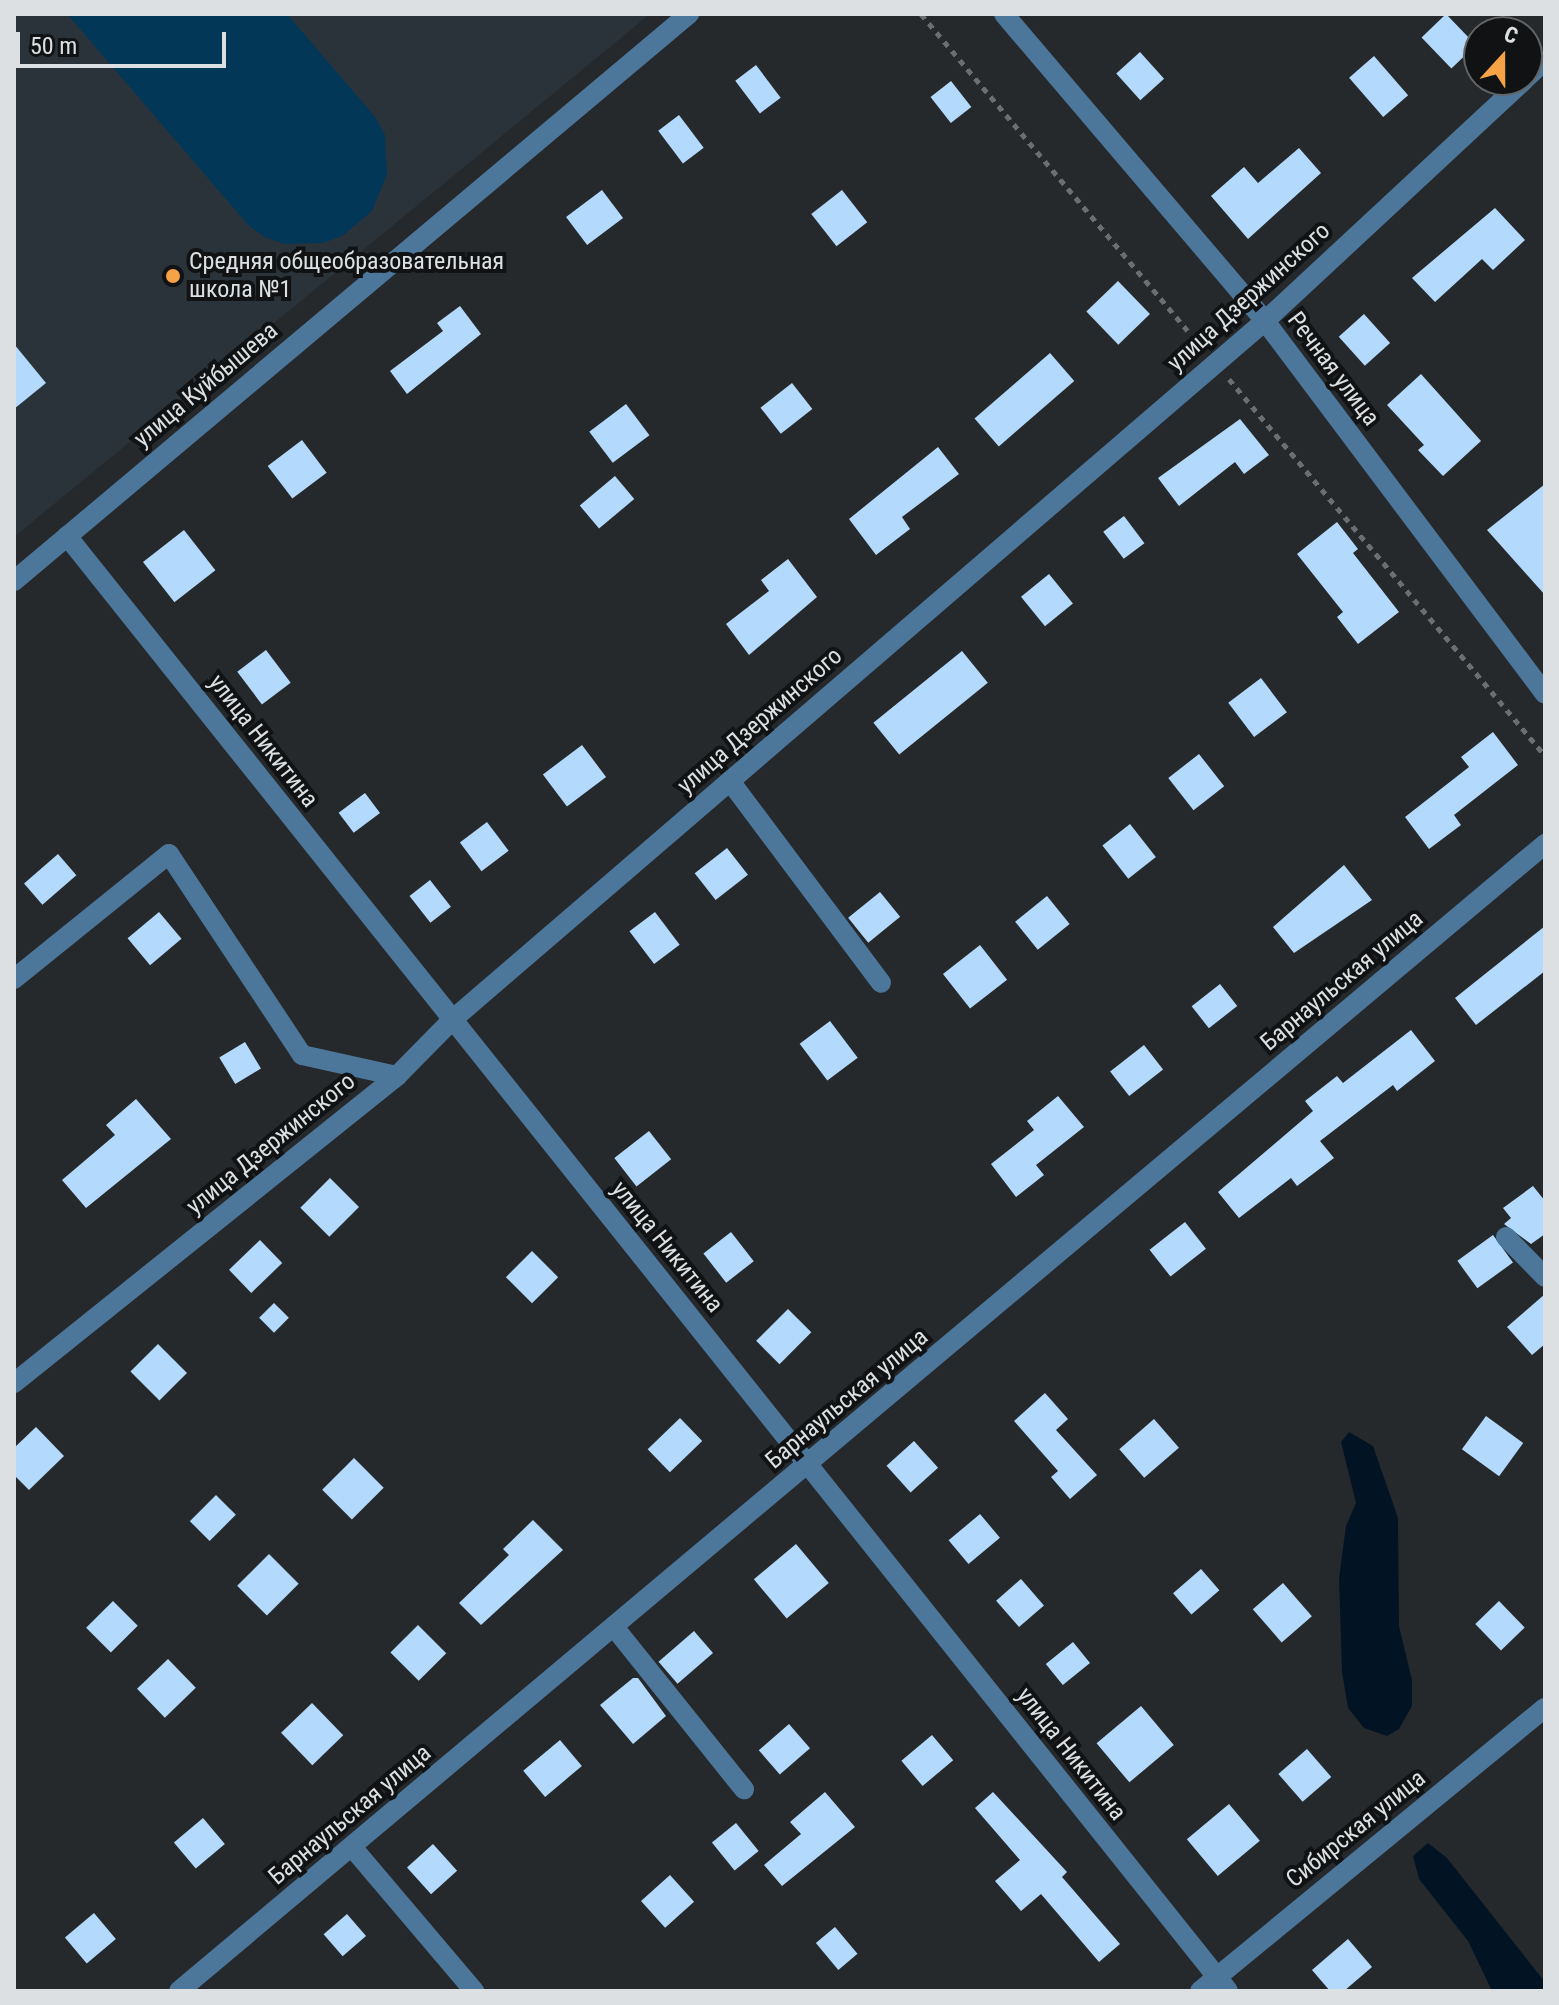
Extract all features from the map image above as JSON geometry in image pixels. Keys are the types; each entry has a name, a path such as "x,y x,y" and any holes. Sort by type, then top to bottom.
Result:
{"street":[{"name":"улица Куйбышева","path":"14,581 689,14"},
{"name":"Речная улица","path":"1004,14 1265,321 1545,694"},
{"name":"улица Дзержинского","path":"14,1383 397,1076 452,1020 1265,321 1510,96"},
{"name":"улица Никитина","path":"67,536 809,1465 1215,1987"},
{"path":"730,781 881,983"},
{"name":"Барнаульская улица","path":"179,1991 1545,844"},
{"path":"14,979 169,854 302,1055 397,1076"},
{"path":"1506,1237 1545,1277"},
{"path":"614,1627 744,1789"},
{"name":"Сибирская улица","path":"1215,1987 1545,1708"},
{"path":"352,1847 474,1991"}],"path":[{"path":"921,14 1545,755"}],"shaded area":[{"name":"Средняя общеобразовательная школа №1","path":"14,14 650,14 14,537"},
{"path":"67,14 287,14 376,118 385,135 387,174 372,211 342,236 323,243 284,244 265,237 249,226"},
{"path":"1349,1432 1373,1446 1398,1518 1399,1626 1412,1680 1412,1706 1399,1729 1387,1736 1364,1728 1348,1708 1342,1672 1339,1578 1346,1526 1356,1503 1341,1442"},
{"path":"1428,1843 1447,1858 1545,1982 1545,1991 1492,1991 1468,1941 1419,1879 1413,1856"}],"building":[{"path":"1446,14 1463,32 1463,57 1451,69 1422,38"},
{"path":"1140,52 1164,79 1140,100 1116,73"},
{"path":"1374,56 1408,95 1383,117 1349,78"},
{"path":"756,65 781,98 760,113 735,81"},
{"path":"951,81 971,107 951,123 931,97"},
{"path":"679,115 704,148 683,163 658,131"},
{"path":"1299,148 1321,173 1248,239 1211,196 1244,167 1258,183"},
{"path":"602,190 623,218 587,245 566,217"},
{"path":"842,190 867,222 837,246 811,214"},
{"path":"1495,208 1525,240 1493,270 1482,259 1435,302 1412,278"},
{"path":"1118,281 1150,314 1118,345 1086,312"},
{"path":"460,306 481,334 407,394 390,371 443,331 437,323"},
{"path":"1364,314 1390,343 1365,366 1339,337"},
{"path":"14,344 46,383 14,409"},
{"path":"1050,353 1074,381 999,447 975,419"},
{"path":"1421,374 1481,441 1443,476 1418,450 1424,445 1387,405"},
{"path":"792,383 812,409 781,434 760,408"},
{"path":"626,404 649,435 613,463 589,432"},
{"path":"1240,419 1269,455 1244,474 1235,462 1179,506 1158,478"},
{"path":"302,440 327,473 292,499 268,466"},
{"path":"938,447 959,474 902,517 910,529 876,555 849,519"},
{"path":"615,476 634,499 599,529 580,506"},
{"path":"1545,484 1545,595 1487,530"},
{"path":"1124,516 1144,543 1124,559 1103,532"},
{"path":"1337,522 1358,549 1353,553 1399,612 1358,644 1337,617 1343,612 1297,554"},
{"path":"184,530 215,570 174,602 143,562"},
{"path":"788,559 817,597 749,655 726,624 769,591 761,580"},
{"path":"1049,574 1073,604 1045,626 1021,597"},
{"path":"266,650 291,683 262,704 237,672"},
{"path":"962,651 988,683 899,755 873,723"},
{"path":"1261,678 1287,712 1254,737 1228,703"},
{"path":"1493,732 1518,765 1454,815 1461,825 1429,849 1405,817 1469,767 1461,757"},
{"path":"582,745 606,777 567,806 543,774"},
{"path":"1199,754 1224,786 1194,810 1168,778"},
{"path":"365,793 380,813 354,833 339,813"},
{"path":"487,822 509,851 482,871 460,842"},
{"path":"1130,824 1156,857 1128,879 1102,846"},
{"path":"727,848 748,875 716,900 695,873"},
{"path":"58,854 76,875 42,905 24,884"},
{"path":"1344,865 1372,900 1294,953 1273,927"},
{"path":"430,880 451,907 430,923 410,896"},
{"path":"880,892 900,917 868,943 848,918"},
{"path":"1047,896 1070,924 1038,950 1015,922"},
{"path":"159,912 181,939 150,965 128,938"},
{"path":"655,912 680,945 654,964 629,931"},
{"path":"1545,926 1545,971 1476,1025 1455,998"},
{"path":"980,945 1007,980 970,1009 943,974"},
{"path":"1220,984 1237,1006 1209,1028 1192,1006"},
{"path":"830,1021 858,1058 827,1081 800,1044"},
{"path":"1411,1030 1435,1061 1397,1091 1393,1085 1320,1141 1334,1158 1297,1186 1291,1178 1239,1218 1218,1192 1313,1111 1305,1101 1337,1076 1343,1083"},
{"path":"245,1042 261,1069 235,1084 219,1057"},
{"path":"1144,1045 1163,1069 1129,1096 1110,1071"},
{"path":"1058,1096 1084,1127 1036,1165 1044,1175 1016,1197 991,1164 1034,1130 1027,1121"},
{"path":"136,1099 171,1139 86,1208 62,1180 115,1135 106,1125"},
{"path":"649,1131 671,1159 636,1186 614,1158"},
{"path":"330,1178 359,1207 329,1237 300,1208"},
{"path":"1533,1186 1545,1201 1545,1234 1531,1244 1504,1224 1511,1218 1503,1208"},
{"path":"1185,1222 1206,1249 1170,1276 1150,1250"},
{"path":"731,1232 754,1261 726,1283 703,1254"},
{"path":"1493,1235 1513,1263 1477,1288 1457,1261"},
{"path":"260,1240 282,1263 251,1293 229,1270"},
{"path":"532,1251 558,1277 532,1303 506,1277"},
{"path":"1545,1294 1545,1344 1532,1355 1507,1327"},
{"path":"274,1303 289,1318 274,1333 259,1318"},
{"path":"788,1309 811,1332 780,1364 756,1341"},
{"path":"158,1344 187,1373 159,1401 130,1372"},
{"path":"1045,1393 1068,1419 1056,1430 1097,1475 1070,1499 1051,1477 1058,1471 1014,1421"},
{"path":"1486,1416 1523,1443 1499,1476 1462,1449"},
{"path":"680,1418 702,1441 670,1472 648,1449"},
{"path":"1154,1419 1179,1448 1144,1478 1119,1449"},
{"path":"36,1427 64,1456 29,1490 14,1475 14,1448"},
{"path":"914,1441 938,1468 911,1493 887,1466"},
{"path":"354,1458 384,1488 352,1520 322,1490"},
{"path":"216,1495 236,1515 210,1541 190,1521"},
{"path":"980,1514 1000,1538 969,1564 949,1540"},
{"path":"533,1520 563,1550 481,1625 459,1603 509,1555 503,1549"},
{"path":"796,1544 829,1583 787,1618 754,1579"},
{"path":"269,1554 299,1584 267,1616 237,1586"},
{"path":"1201,1569 1219,1590 1191,1614 1173,1593"},
{"path":"1021,1579 1044,1605 1019,1627 996,1601"},
{"path":"1283,1583 1312,1616 1282,1642 1253,1609"},
{"path":"113,1601 138,1626 111,1653 86,1628"},
{"path":"1499,1601 1525,1628 1501,1651 1475,1624"},
{"path":"418,1625 446,1653 419,1681 390,1653"},
{"path":"694,1631 713,1653 678,1684 659,1662"},
{"path":"1073,1642 1090,1663 1063,1685 1046,1664"},
{"path":"168,1659 196,1688 165,1718 137,1689"},
{"path":"633,1678 638,1678 666,1716 633,1744 600,1705"},
{"path":"312,1703 343,1735 312,1765 281,1733"},
{"path":"1141,1706 1174,1745 1129,1782 1097,1743"},
{"path":"789,1724 810,1748 780,1774 759,1750"},
{"path":"932,1735 953,1760 923,1786 901,1761"},
{"path":"560,1740 582,1766 545,1797 523,1771"},
{"path":"1307,1749 1331,1777 1303,1802 1278,1774"},
{"path":"825,1792 855,1827 782,1886 764,1865 801,1834 790,1822"},
{"path":"993,1792 1067,1872 1062,1877 1120,1944 1099,1962 1041,1894 1021,1911 995,1881 1020,1860 975,1808"},
{"path":"1229,1804 1260,1841 1218,1876 1187,1839"},
{"path":"203,1818 225,1844 196,1868 174,1842"},
{"path":"736,1823 759,1851 735,1870 712,1843"},
{"path":"433,1844 457,1871 431,1894 407,1867"},
{"path":"670,1875 694,1902 665,1928 641,1901"},
{"path":"94,1913 116,1939 87,1963 65,1937"},
{"path":"347,1914 366,1936 343,1956 324,1934"},
{"path":"835,1927 857,1954 838,1970 816,1943"},
{"path":"1348,1939 1372,1967 1344,1991 1330,1991 1312,1970"}],"place":[{"name":"Средняя общеобразовательная школа №1","path":"173,276"}]}
